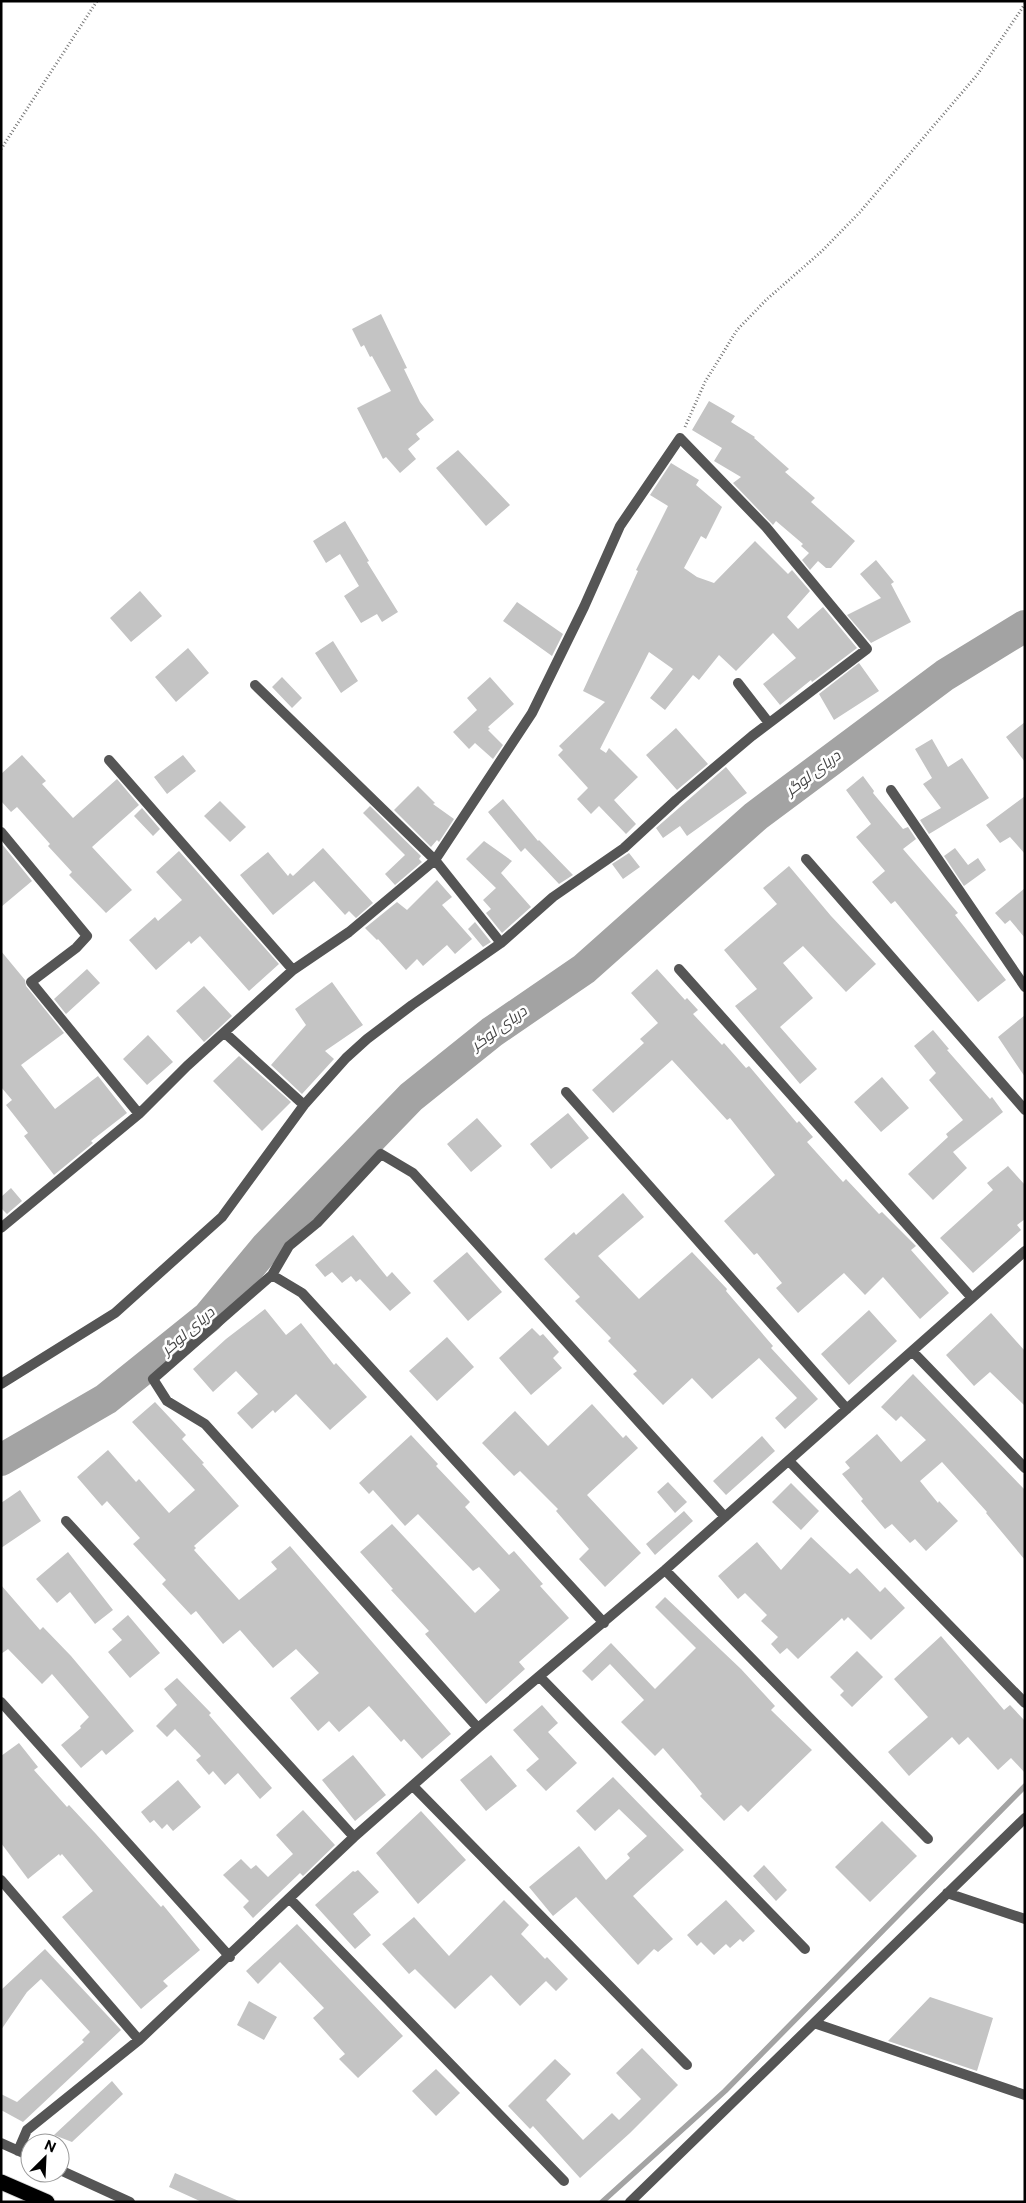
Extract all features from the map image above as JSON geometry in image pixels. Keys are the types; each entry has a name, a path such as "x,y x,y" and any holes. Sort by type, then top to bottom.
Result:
{"highway":[{"path":"1,2182 47,2202"}],"street":[{"path":"1,1228 139,1114 186,1066 293,970 349,932 435,860 532,713 584,607 620,526 680,438 766,527 867,649 769,723 676,800 624,848 553,897 501,943 367,1039 346,1058 304,1105 222,1217 115,1314 1,1384"},
{"path":"738,683 769,723"},
{"path":"255,685 435,860 501,943"},
{"path":"109,760 293,970"},
{"path":"891,790 1025,988"},
{"path":"1,832 87,936 76,948 31,982 139,1114"},
{"path":"806,860 1025,1110"},
{"path":"679,969 972,1298"},
{"path":"225,1033 304,1105"},
{"path":"566,1092 848,1409"},
{"path":"478,1728 205,1424 166,1401 153,1379 272,1275 289,1246 317,1223 381,1154 389,1157 413,1173 725,1517"},
{"path":"1,2143 18,2151 27,2130 140,2040 354,1838 478,1728 665,1570 1025,1251"},
{"path":"272,1275 302,1293 604,1623"},
{"path":"912,1351 1025,1468"},
{"path":"789,1461 1025,1703"},
{"path":"66,1521 354,1838"},
{"path":"665,1570 928,1838"},
{"path":"540,1677 805,1949"},
{"path":"1,1702 230,1957"},
{"path":"413,1786 687,2066"},
{"path":"630,2202 1025,1818"},
{"path":"1,1880 140,2040"},
{"path":"948,1894 1025,1919"},
{"path":"290,1899 564,2181"},
{"path":"814,2023 1025,2094"},
{"path":"70,2175 130,2202"}],"path":[{"path":"1,149 97,1"},
{"path":"680,438 706,382 737,330 766,300 822,251 860,212 977,75 1025,4"}],"building":[{"path":"381,314 407,368 404,369 420,402 434,420 416,434 420,439 408,449 416,459 400,473 386,457 383,459 357,408 391,391 372,356 370,357 364,345 361,347 352,329"},
{"path":"709,401 735,416 731,422 755,437 789,469 785,472 815,498 811,502 855,541 831,568 826,568 818,561 810,570 802,560 809,553 801,546 803,544 776,521 773,525 733,483 741,477 714,461 722,448 692,430"},
{"path":"458,450 510,505 486,526 436,468"},
{"path":"671,463 699,480 696,485 722,507 706,539 701,536 684,568 697,577 714,583 755,541 788,574 792,570 810,591 787,617 798,629 823,607 857,648 812,682 811,680 780,705 763,684 796,658 773,633 736,671 719,655 699,680 693,675 665,710 650,698 673,669 649,652 600,749 606,753 609,748 638,777 614,800 636,824 626,834 599,806 591,814 577,799 588,788 558,755 563,750 559,746 605,702 583,691 638,571 636,570 668,506 650,495"},
{"path":"345,521 369,561 367,562 398,612 382,622 377,614 361,623 344,596 359,586 340,554 326,563 313,541"},
{"path":"876,560 894,582 891,584 911,622 871,643 847,615 881,598 860,574"},
{"path":"140,591 162,616 131,642 110,618"},
{"path":"517,602 563,634 552,656 503,621"},
{"path":"333,641 358,681 341,693 315,653"},
{"path":"188,648 209,673 176,702 155,677"},
{"path":"859,663 879,691 834,720 819,694"},
{"path":"282,677 302,698 292,708 272,687"},
{"path":"490,677 514,704 488,727 490,729 488,730 503,745 493,759 475,743 469,749 453,732 477,710 467,698"},
{"path":"1025,722 1025,762 1006,737"},
{"path":"676,728 708,764 677,790 646,755"},
{"path":"932,739 948,767 962,758 989,798 929,834 920,820 941,808 923,784 932,778 915,749"},
{"path":"22,755 46,781 42,784 73,818 117,779 139,805 92,847 132,890 106,913 69,875 72,872 48,846 50,844 17,807 11,812 1,801 1,774"},
{"path":"183,755 196,771 167,794 154,777"},
{"path":"726,767 747,793 687,836 680,826 663,838 656,828"},
{"path":"863,776 874,791 873,793 903,829 908,827 916,839 903,849 958,913 955,915 1006,980 978,1002 895,901 891,904 872,882 885,871 856,837 871,824 846,790"},
{"path":"418,786 435,803 433,804 454,819 439,842 437,840 431,847 394,810"},
{"path":"1025,796 1025,854 1010,837 1000,843 986,825"},
{"path":"503,799 538,841 573,875 559,884 525,848 521,852 488,812"},
{"path":"220,801 246,827 230,842 204,816"},
{"path":"370,806 421,856 419,859 422,862 395,885 385,874 405,855 363,813"},
{"path":"142,808 160,829 153,836 134,816"},
{"path":"484,841 512,861 501,873 531,907 502,933 486,913 491,909 483,900 496,888 466,859"},
{"path":"1,843 32,881 1,907"},
{"path":"323,848 373,903 356,918 349,911 345,915 314,881 273,915 240,875 268,852 288,876 290,873 293,876"},
{"path":"955,848 968,865 978,858 986,870 964,886 944,856"},
{"path":"179,851 279,964 249,991 200,936 191,944 189,941 156,970 129,940 155,917 158,921 182,900 156,872"},
{"path":"629,853 640,867 623,879 612,864"},
{"path":"789,866 831,916 876,964 846,992 803,946 783,963 813,998 780,1027 817,1069 800,1084 735,1006 757,989 724,950 777,904 763,888"},
{"path":"437,880 452,897 442,905 472,939 455,954 447,945 423,966 417,959 406,970 378,939 365,928 397,902 407,910"},
{"path":"1025,888 1025,938 1010,920 1005,924 995,913"},
{"path":"475,922 491,942 483,947 468,929"},
{"path":"1,951 64,1033 21,1065 55,1109 98,1076 127,1113 91,1141 93,1143 54,1175 24,1136 28,1133 6,1105 12,1100 1,1087"},
{"path":"87,969 100,983 66,1014 54,999"},
{"path":"657,969 685,1000 687,998 698,1010 693,1014 722,1045 724,1043 746,1068 749,1066 797,1123 799,1121 813,1137 807,1142 843,1182 846,1179 879,1214 882,1212 916,1246 911,1250 949,1293 920,1319 883,1277 865,1295 844,1273 798,1313 776,1288 782,1283 757,1253 754,1255 724,1221 775,1175 730,1118 727,1120 672,1060 613,1113 592,1090 644,1043 640,1039 658,1023 631,993"},
{"path":"332,982 363,1025 325,1051 334,1059 302,1094 271,1065 306,1025 295,1009"},
{"path":"204,986 232,1016 204,1042 176,1011"},
{"path":"1025,1015 1025,1077 998,1037"},
{"path":"933,1030 949,1049 947,1050 990,1099 992,1097 1003,1112 953,1152 967,1168 933,1200 908,1174 948,1137 946,1134 963,1120 929,1080 936,1073 914,1046"},
{"path":"148,1035 173,1062 147,1085 123,1059"},
{"path":"239,1056 291,1102 262,1131 213,1081"},
{"path":"882,1077 909,1108 881,1132 854,1102"},
{"path":"568,1113 589,1138 551,1169 530,1144"},
{"path":"477,1118 502,1146 471,1172 447,1144"},
{"path":"1008,1166 1025,1185 1025,1219 1017,1225 1021,1230 973,1273 940,1238 993,1190 987,1183"},
{"path":"11,1188 22,1201 7,1214 1,1208 1,1197"},
{"path":"623,1193 644,1217 598,1256 639,1299 692,1252 727,1289 726,1291 773,1346 771,1348 818,1399 785,1429 775,1418 797,1398 759,1358 712,1399 692,1378 663,1405 633,1374 637,1371 608,1341 611,1338 575,1301 580,1297 544,1259 574,1232 576,1235"},
{"path":"353,1235 387,1277 392,1272 411,1293 390,1311 360,1279 356,1282 351,1276 342,1283 332,1272 325,1277 315,1265"},
{"path":"467,1252 502,1292 468,1321 433,1281"},
{"path":"265,1309 286,1335 301,1323 334,1365 336,1363 367,1397 330,1430 296,1394 275,1413 273,1410 252,1429 237,1413 258,1394 236,1371 213,1392 193,1369 226,1339"},
{"path":"869,1310 897,1341 849,1385 821,1354"},
{"path":"991,1313 1025,1351 1025,1406 990,1372 974,1386 946,1355"},
{"path":"532,1328 540,1336 543,1334 559,1352 553,1358 562,1368 531,1395 499,1358"},
{"path":"447,1337 474,1367 437,1401 409,1371"},
{"path":"913,1374 1025,1490 1025,1560 987,1512 942,1462 920,1481 938,1503 939,1501 958,1521 926,1551 915,1539 910,1543 892,1524 885,1529 861,1501 863,1499 842,1474 850,1468 845,1462 877,1434 901,1462 926,1440 901,1416 896,1421 881,1407"},
{"path":"155,1402 186,1435 182,1439 239,1506 194,1546 196,1548 194,1550 239,1600 277,1569 271,1562 290,1546 451,1734 422,1759 404,1739 401,1742 369,1706 339,1732 329,1721 318,1731 290,1698 319,1673 296,1649 273,1668 240,1630 223,1644 196,1611 191,1615 162,1584 166,1580 133,1544 140,1538 107,1501 102,1506 77,1477 108,1450 136,1482 139,1479 169,1513 195,1490 132,1422"},
{"path":"592,1404 623,1438 626,1435 638,1448 587,1495 641,1553 605,1587 579,1559 589,1549 556,1511 558,1509 520,1471 514,1476 482,1443 515,1411 548,1446"},
{"path":"411,1435 438,1464 436,1466 470,1502 465,1507 509,1555 514,1551 543,1584 540,1586 569,1618 519,1662 525,1669 486,1704 425,1634 429,1631 391,1590 393,1589 360,1552 392,1524 475,1613 500,1590 479,1567 473,1571 418,1514 405,1526 373,1490 369,1494 359,1483"},
{"path":"762,1436 775,1451 726,1495 713,1481"},
{"path":"668,1482 687,1502 675,1513 657,1492"},
{"path":"791,1483 819,1511 801,1530 772,1502"},
{"path":"20,1490 41,1521 1,1548 1,1503"},
{"path":"684,1511 693,1521 655,1555 646,1544"},
{"path":"811,1537 850,1574 857,1568 880,1592 885,1587 905,1608 871,1640 848,1617 844,1621 842,1618 798,1659 787,1648 780,1654 771,1644 778,1637 761,1621 767,1615 745,1593 738,1599 718,1576 757,1542 781,1570"},
{"path":"68,1552 113,1610 95,1624 70,1592 57,1603 36,1579"},
{"path":"1,1585 40,1630 43,1627 71,1656 134,1731 106,1755 102,1750 81,1768 61,1745 81,1728 80,1726 89,1717 52,1674 42,1684 8,1649 1,1654"},
{"path":"665,1597 741,1669 775,1706 771,1710 812,1750 748,1812 741,1805 724,1821 700,1796 702,1794 663,1748 655,1756 621,1722 644,1700 610,1664 592,1681 582,1671 611,1643 655,1689 696,1648 655,1607"},
{"path":"128,1615 160,1653 130,1678 108,1652 122,1640 112,1629"},
{"path":"941,1636 1004,1710 1010,1705 1025,1721 1025,1773 1011,1758 998,1770 968,1737 959,1745 952,1737 909,1776 888,1752 928,1717 894,1679"},
{"path":"857,1651 883,1677 852,1707 840,1695 844,1691 830,1677"},
{"path":"177,1678 211,1713 209,1715 272,1788 260,1799 238,1773 225,1785 213,1771 209,1775 196,1760 201,1756 175,1729 167,1737 156,1726 177,1705 164,1689"},
{"path":"542,1705 558,1723 548,1732 577,1763 546,1791 526,1770 539,1759 513,1730"},
{"path":"19,1743 38,1767 34,1770 67,1807 69,1805 96,1834 161,1907 163,1905 200,1950 163,1981 168,1986 141,2009 62,1917 93,1891 62,1854 60,1856 59,1854 28,1879 1,1843 1,1756"},
{"path":"353,1755 386,1795 355,1821 322,1780"},
{"path":"491,1755 517,1786 486,1811 460,1780"},
{"path":"613,1777 684,1850 633,1896 673,1939 658,1952 654,1949 638,1965 576,1897 553,1916 529,1887 579,1846 606,1880 630,1858 627,1854 647,1836 619,1809 595,1831 576,1811"},
{"path":"178,1780 201,1807 173,1831 167,1824 162,1829 154,1820 150,1823 141,1812"},
{"path":"303,1810 335,1845 303,1876 300,1873 253,1918 243,1907 249,1901 223,1875 241,1859 251,1869 256,1865 268,1877 293,1854 276,1835"},
{"path":"421,1811 466,1860 418,1904 376,1853"},
{"path":"882,1821 917,1856 870,1902 835,1867"},
{"path":"764,1865 787,1890 776,1901 753,1876"},
{"path":"358,1870 379,1892 353,1914 371,1935 355,1949 315,1905 353,1871"},
{"path":"504,1900 529,1925 521,1934 568,1979 556,1991 546,1981 520,2006 491,1975 455,2009 415,1969 409,1974 382,1944 414,1917 449,1956"},
{"path":"726,1900 755,1931 743,1942 740,1939 730,1948 726,1944 714,1955 701,1942 697,1946 687,1935"},
{"path":"297,1924 403,2036 358,2078 339,2059 345,2054 313,2018 324,2008 280,1962 258,1984 246,1971"},
{"path":"45,1949 121,2030 23,2122 1,2110 1,2094 17,2102 84,2042 82,2040 90,2032 41,1979 27,1992 1,2030 1,1990"},
{"path":"930,1997 993,2018 977,2071 888,2041"},
{"path":"249,2001 277,2017 264,2040 237,2025"},
{"path":"642,2048 678,2085 630,2133 580,2178 533,2126 530,2129 508,2106 555,2059 571,2074 546,2100 583,2140 612,2113 619,2120 641,2099 616,2073"},
{"path":"436,2069 460,2093 436,2116 412,2091"},
{"path":"112,2081 123,2094 72,2142 70,2141 70,2133 56,2133"},
{"path":"175,2173 241,2202 202,2202 169,2187"}],"waterway":[{"name":"دریای لوگر","path":"1,1460 106,1399 208,1317 267,1246 411,1097 492,1032 584,969 756,816 945,675 1025,626"},
{"path":"602,2202 725,2091 1025,1786"}]}
